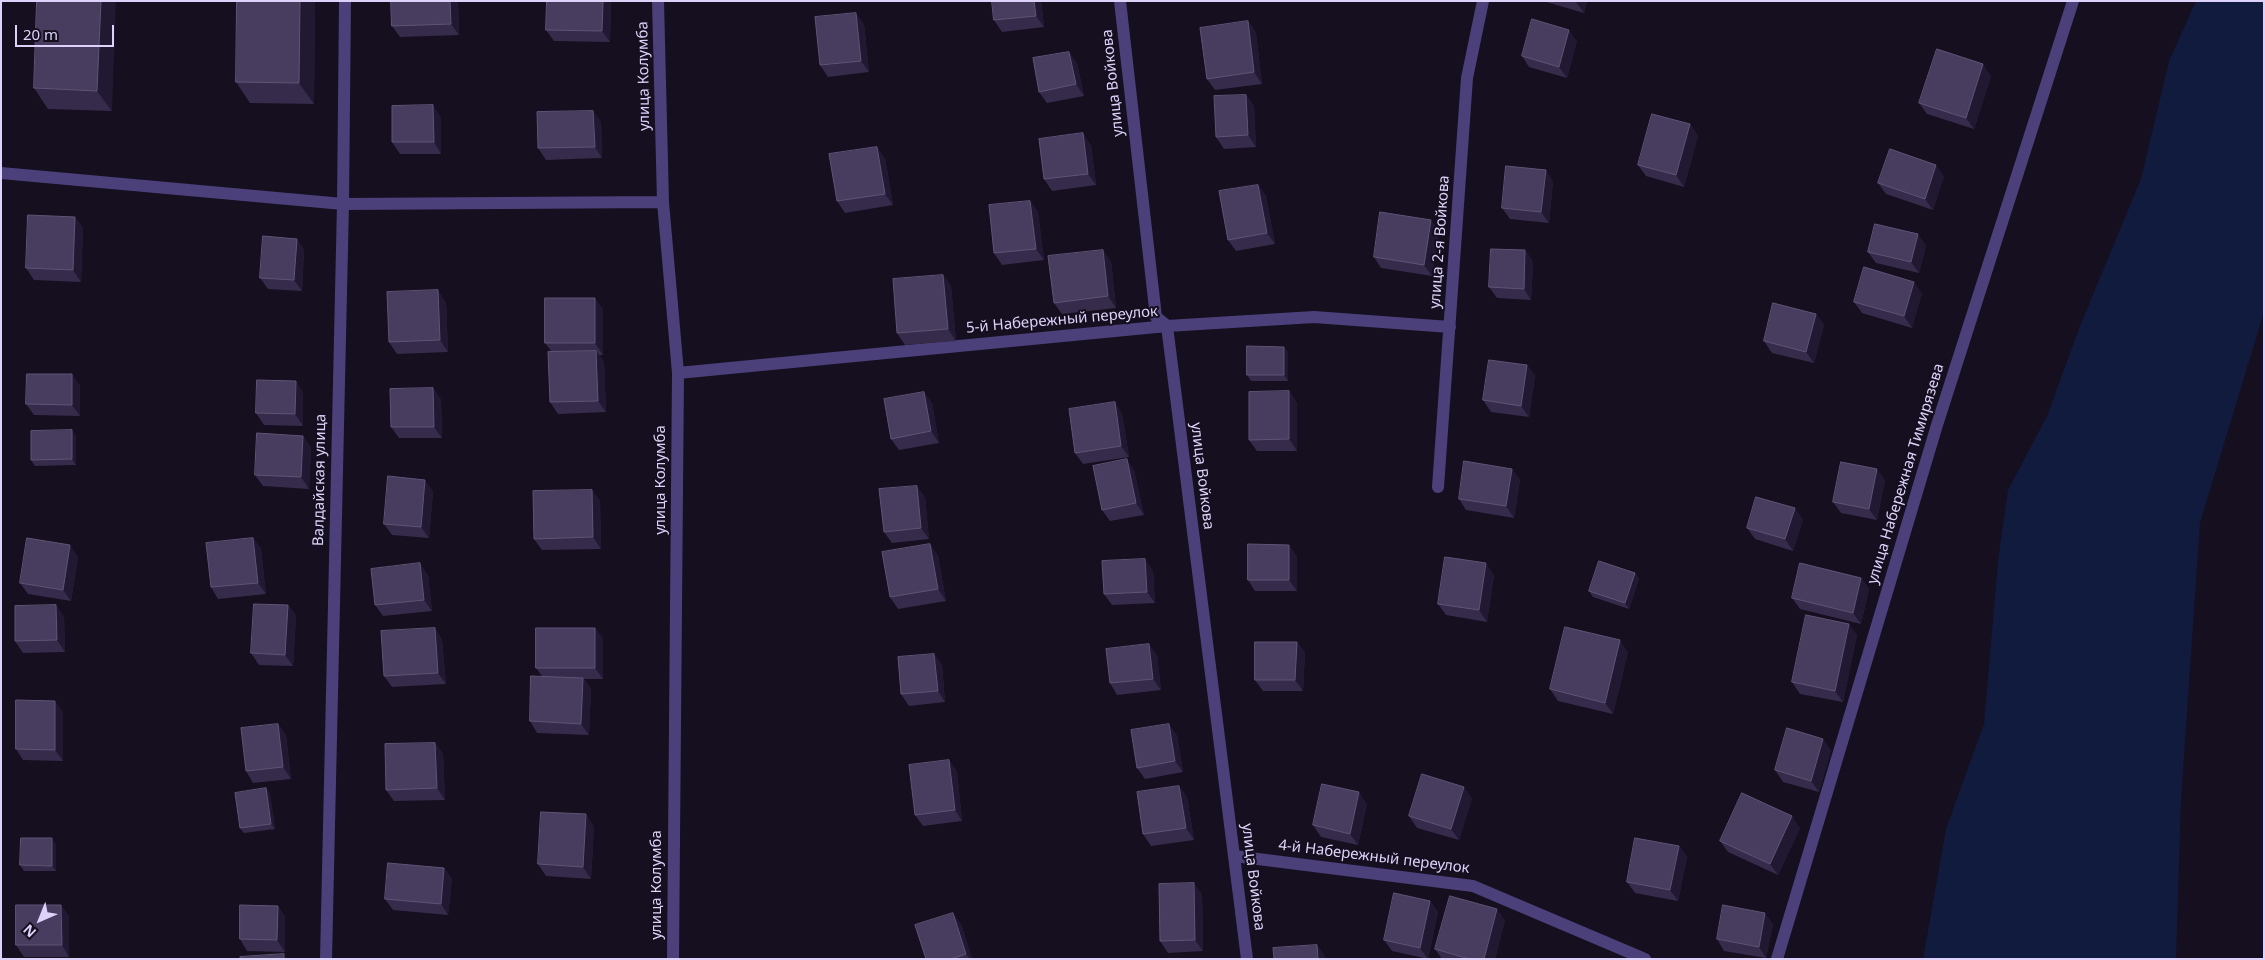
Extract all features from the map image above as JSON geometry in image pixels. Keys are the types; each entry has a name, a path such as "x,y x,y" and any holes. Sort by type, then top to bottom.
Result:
{"street":[{"name":"Валдайская улица","path":"326,959 345,1"},
{"name":"улица Колумба","path":"658,1 663,202 678,373 673,959"},
{"name":"улица Войкова","path":"1120,1 1156,317 1167,326 1247,959"},
{"name":"улица 2-я Войкова","path":"1438,487 1467,78 1483,1"},
{"name":"улица Набережная Тимирязева","path":"1777,959 1937,425 2073,1"},
{"path":"1,173 342,204 663,202"},
{"name":"5-й Набережный переулок","path":"678,373 1167,326 1314,317 1450,327"},
{"name":"4-й Набережный переулок","path":"1234,856 1474,886 1645,959"}],"water":[{"path":"2196,1 2264,1 2264,312 2200,523 2181,800 2176,959 1923,959 1946,829 1984,724 1998,561 2008,490 2047,416 2080,326 2141,179 2169,61"}],"building":[{"path":"37,1 101,1 97,91 34,88"},
{"path":"237,1 300,1 299,83 236,82"},
{"path":"391,1 450,1 451,24 392,26"},
{"path":"547,1 603,1 602,31 546,30"},
{"path":"992,1 1034,1 1036,16 994,20"},
{"path":"856,13 861,61 820,65 815,17"},
{"path":"1532,19 1569,30 1559,67 1522,56"},
{"path":"1248,21 1254,72 1207,79 1200,28"},
{"path":"1937,49 1983,64 1966,118 1919,103"},
{"path":"1069,52 1076,84 1039,92 1033,58"},
{"path":"1246,95 1248,135 1216,137 1214,96"},
{"path":"433,105 434,142 392,142 392,106"},
{"path":"593,111 595,147 538,148 537,112"},
{"path":"1652,114 1690,124 1676,175 1638,165"},
{"path":"1083,133 1088,174 1044,179 1039,139"},
{"path":"877,147 885,194 837,201 829,154"},
{"path":"1890,149 1936,165 1925,199 1878,183"},
{"path":"1506,166 1546,170 1541,212 1502,208"},
{"path":"1258,185 1267,233 1228,240 1219,191"},
{"path":"1030,201 1036,249 994,253 989,205"},
{"path":"1380,212 1431,220 1424,265 1374,257"},
{"path":"28,215 75,217 73,270 26,268"},
{"path":"1875,224 1918,234 1911,262 1868,252"},
{"path":"263,236 297,239 294,280 260,278"},
{"path":"1491,249 1525,250 1524,289 1489,287"},
{"path":"1103,250 1108,296 1054,303 1048,256"},
{"path":"1864,267 1914,282 1904,316 1854,302"},
{"path":"943,275 948,329 897,333 893,279"},
{"path":"438,290 440,340 389,342 387,292"},
{"path":"545,298 595,298 595,343 545,343"},
{"path":"1773,303 1816,314 1806,352 1764,341"},
{"path":"1247,346 1284,347 1284,375 1247,375"},
{"path":"596,351 598,401 550,402 548,352"},
{"path":"1489,360 1527,365 1521,406 1483,400"},
{"path":"27,374 72,374 72,405 26,404"},
{"path":"257,380 296,381 295,414 256,413"},
{"path":"433,388 434,427 391,427 390,389"},
{"path":"1289,391 1289,439 1249,440 1249,392"},
{"path":"924,392 931,431 891,439 884,399"},
{"path":"1115,402 1121,446 1075,453 1069,409"},
{"path":"72,430 72,459 31,460 31,431"},
{"path":"257,433 303,436 301,477 255,475"},
{"path":"1127,459 1136,503 1102,510 1093,466"},
{"path":"1464,461 1512,469 1506,506 1459,499"},
{"path":"1841,462 1877,469 1869,509 1833,502"},
{"path":"388,476 425,480 421,527 384,524"},
{"path":"917,486 921,528 884,532 879,489"},
{"path":"592,490 593,537 534,539 533,491"},
{"path":"1756,497 1795,508 1785,539 1747,528"},
{"path":"27,538 70,545 63,590 20,583"},
{"path":"253,538 258,583 211,587 206,543"},
{"path":"930,544 938,589 890,597 882,552"},
{"path":"1248,544 1289,545 1289,580 1248,580"},
{"path":"1445,557 1486,563 1479,610 1438,604"},
{"path":"1145,559 1147,592 1104,594 1102,561"},
{"path":"1599,561 1635,573 1625,603 1589,591"},
{"path":"420,563 424,600 375,605 371,569"},
{"path":"1800,563 1861,578 1853,613 1792,598"},
{"path":"254,604 288,605 285,655 251,653"},
{"path":"56,605 57,640 15,641 15,606"},
{"path":"1806,615 1849,624 1835,691 1792,682"},
{"path":"1565,627 1620,640 1605,703 1550,689"},
{"path":"435,628 438,673 384,676 381,631"},
{"path":"536,628 595,628 595,668 536,668"},
{"path":"1255,642 1297,642 1295,680 1255,680"},
{"path":"1149,644 1153,679 1110,683 1106,649"},
{"path":"934,654 938,691 901,694 898,657"},
{"path":"531,676 583,678 581,724 530,721"},
{"path":"16,700 55,701 55,750 16,749"},
{"path":"278,724 283,767 246,771 241,728"},
{"path":"1169,724 1175,761 1137,768 1131,730"},
{"path":"1787,728 1823,739 1811,781 1775,770"},
{"path":"435,743 437,788 386,790 385,744"},
{"path":"949,760 955,810 915,815 909,765"},
{"path":"1422,774 1464,787 1451,829 1409,816"},
{"path":"1322,784 1359,792 1350,834 1313,825"},
{"path":"1179,786 1186,828 1143,834 1137,792"},
{"path":"266,788 271,824 240,828 235,793"},
{"path":"1742,793 1792,816 1770,864 1720,841"},
{"path":"541,812 586,814 583,867 538,864"},
{"path":"21,838 52,838 52,866 20,865"},
{"path":"1635,838 1679,846 1670,890 1627,882"},
{"path":"388,863 444,868 441,904 385,899"},
{"path":"1194,883 1195,940 1160,941 1159,884"},
{"path":"1394,893 1430,901 1420,948 1384,940"},
{"path":"1450,896 1497,909 1484,959 1469,959 1435,949"},
{"path":"16,905 61,905 62,945 16,945"},
{"path":"240,905 278,906 277,940 240,939"},
{"path":"1723,905 1765,913 1759,947 1717,939"},
{"path":"953,913 966,954 951,959 926,959 915,925"},
{"path":"1317,945 1318,959 1274,959 1273,948"},
{"path":"284,954 284,959 240,959 240,957"}]}
